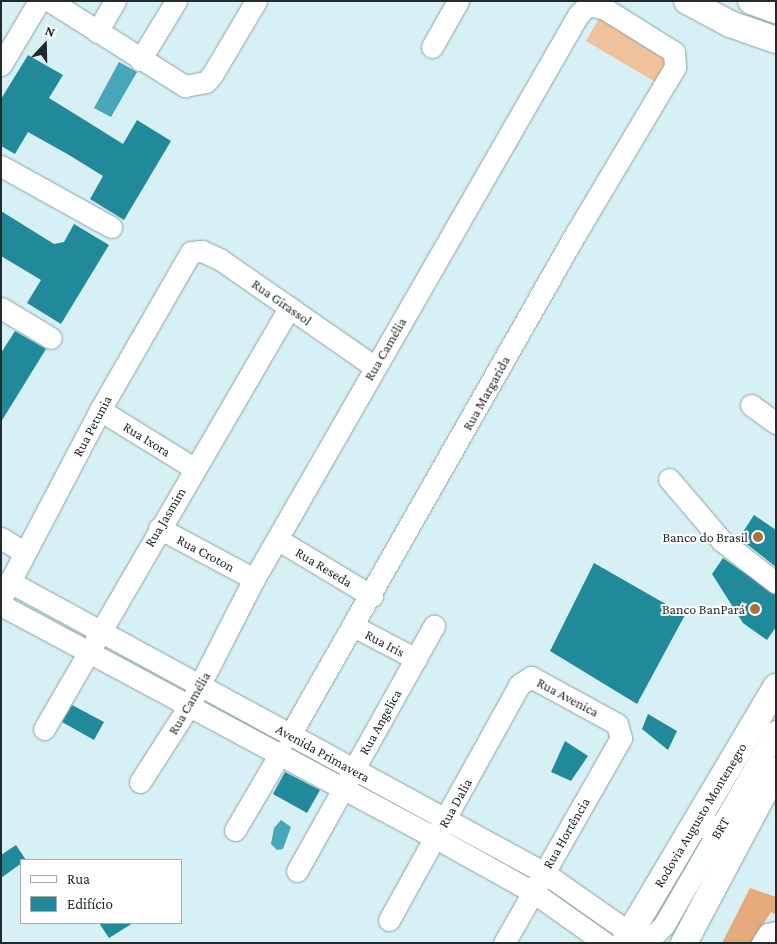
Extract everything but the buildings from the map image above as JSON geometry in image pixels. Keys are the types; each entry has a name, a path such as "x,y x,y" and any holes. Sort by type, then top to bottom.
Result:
{"main road":[{"path":"687,1 730,24 776,40"},
{"path":"751,1 776,10"},
{"name":"Rodovia Augusto Montenegro","path":"684,943 717,831 776,687"},
{"name":"Rodovia Augusto Montenegro","path":"634,940 717,831 776,770"}],"street":[{"path":"1,65 38,1"},
{"path":"50,1 176,84 194,86 206,82 256,1"},
{"path":"96,32 115,1"},
{"path":"140,60 176,1"},
{"path":"432,47 458,1"},
{"name":"Rua Camélia","path":"140,782 195,695 254,579 374,367 584,7 605,9 674,52"},
{"name":"Rua Margarida","path":"235,830 355,626 576,233 670,78 678,60 674,52"},
{"path":"1,166 111,227"},
{"name":"Rua Girassol","path":"186,256 194,251 209,254 290,307 374,367"},
{"name":"Rua Petunia","path":"5,590 100,410 186,256"},
{"name":"Rua Jasmim","path":"44,729 98,630 290,307"},
{"path":"1,308 51,338"},
{"path":"751,405 776,423"},
{"name":"Rua Ixora","path":"100,410 194,468"},
{"path":"669,479 722,541 776,583"},
{"name":"Rua Croton","path":"158,528 254,579"},
{"path":"1,538 26,553"},
{"name":"Rua Reseda","path":"277,539 372,596"},
{"name":"Avenida Primavera","path":"5,590 98,630 195,695"},
{"name":"Avenida Primavera","path":"1,605 88,649 195,695 441,829 543,872 634,940"},
{"name":"Rua Iris","path":"355,626 416,659"},
{"name":"Rua Angelica","path":"297,871 434,626"},
{"name":"Rua Avenica","path":"520,685 526,678 538,679 617,724"},
{"name":"Rua Dalia","path":"389,920 520,685"},
{"name":"Rua Hortência","path":"504,943 621,738 617,724"},
{"name":"BRT","path":"634,940 663,934 717,831 776,731"},
{"name":"Avenida Primavera","path":"441,829 605,943"}],"shaded area":[{"path":"601,15 677,61 662,86 586,41"},
{"path":"750,888 776,897 776,915 771,912 751,943 722,943"}],"water":[{"path":"119,62 137,72 111,117 94,108"},
{"path":"281,820 291,827 283,849 277,850 271,844 274,828"}],"place":[{"name":"Banco do Brasil","path":"758,537"},
{"name":"Banco BanPará","path":"755,609"}]}
